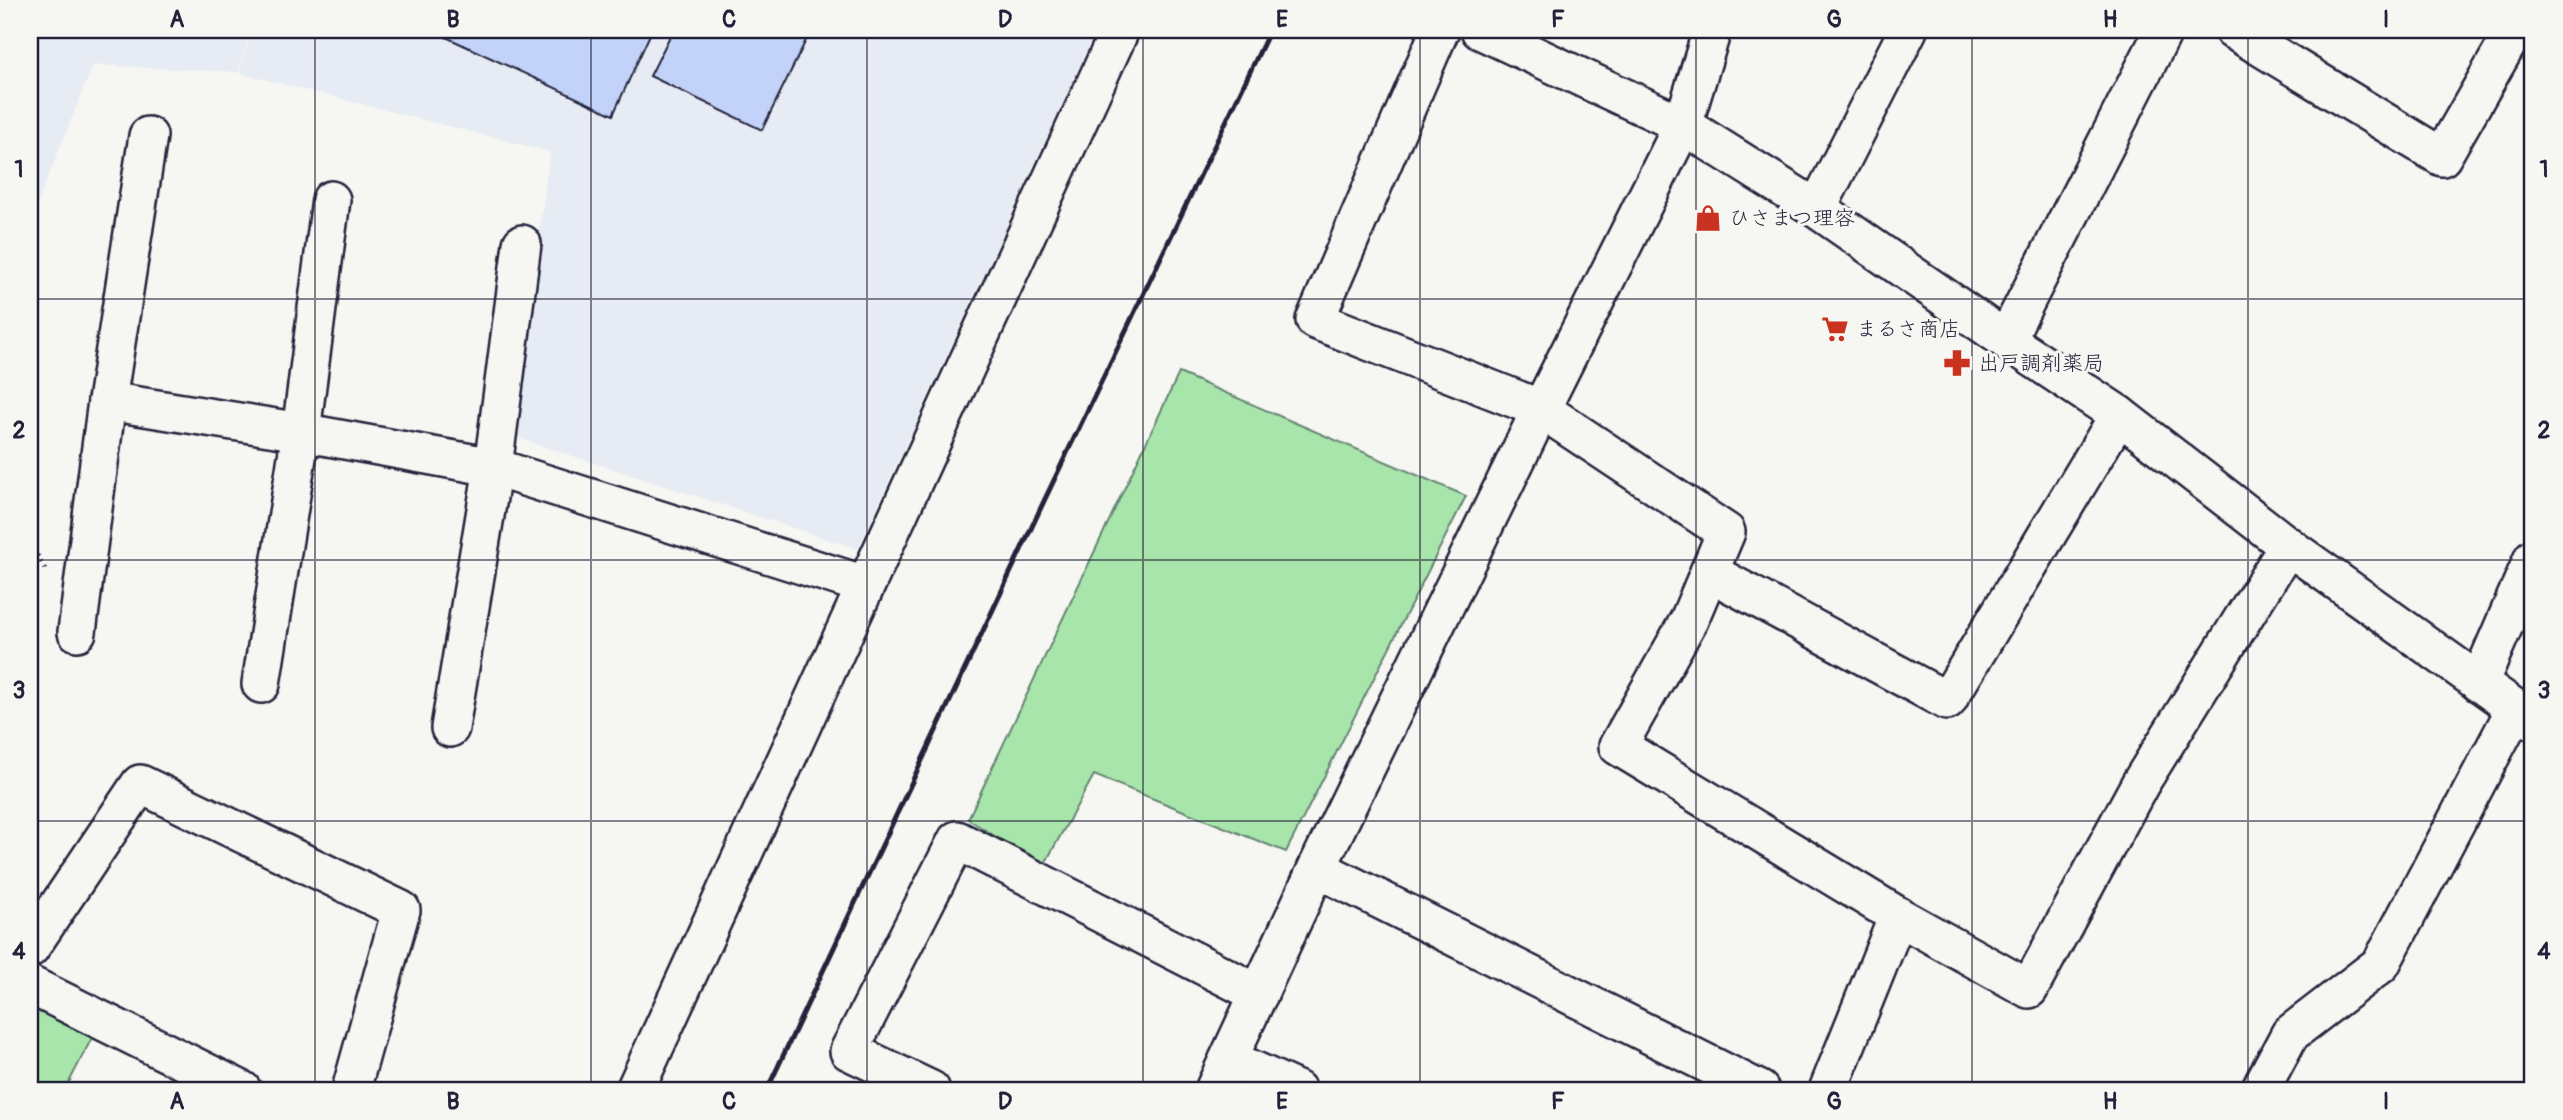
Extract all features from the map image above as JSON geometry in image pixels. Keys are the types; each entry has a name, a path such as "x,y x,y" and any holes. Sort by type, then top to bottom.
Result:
{"street":[{"path":"635,1090 1120,30"},
{"path":"1440,30 1315,320 1541,409 1726,532 1689,620 1618,746 1898,916 2029,989 2140,784 2288,546"},
{"path":"1480,30 1683,125 1817,209 2119,415 2288,546 2525,714 2381,964 2290,1034 2260,1090"},
{"path":"1297,1090 1221,1075 1318,868 1541,409 1683,125 1712,30"},
{"path":"1817,209 1908,30"},
{"path":"2006,340 2164,30"},
{"path":"2233,30 2442,157 2515,30"},
{"path":"77,632 107,401 148,136"},
{"path":"261,684 301,432 331,200"},
{"path":"450,728 493,467 522,244"},
{"path":"107,401 301,432 493,467 865,585"},
{"path":"1709,572 1947,701 2119,415"},
{"path":"2479,683 2533,558"},
{"path":"30,948 140,783 401,910 351,1090"},
{"path":"932,1090 849,1051 957,841 1259,995"},
{"path":"1318,868 1760,1090"},
{"path":"1828,1090 1898,916"},
{"path":"30,985 242,1090"}],"shaded area":[{"path":"30,30 251,30 238,72 93,65 34,212 30,210"},
{"path":"252,30 1096,30 858,549 512,436 550,152 239,73"}],"green space":[{"path":"1179,373 1466,496 1286,852 1094,775 1043,867 968,819"},
{"path":"30,997 96,1030 65,1090 30,1090"}],"building":[{"path":"431,30 652,30 613,115"},
{"path":"673,30 811,30 762,130 650,76"}],"railway":[{"path":"767,1090 1044,501 1270,30"}],"place":[{"name":"ひさまつ理容","path":"1708,218"},
{"name":"まるさ商店","path":"1835,329"},
{"name":"出戸調剤薬局","path":"1957,363"}]}
